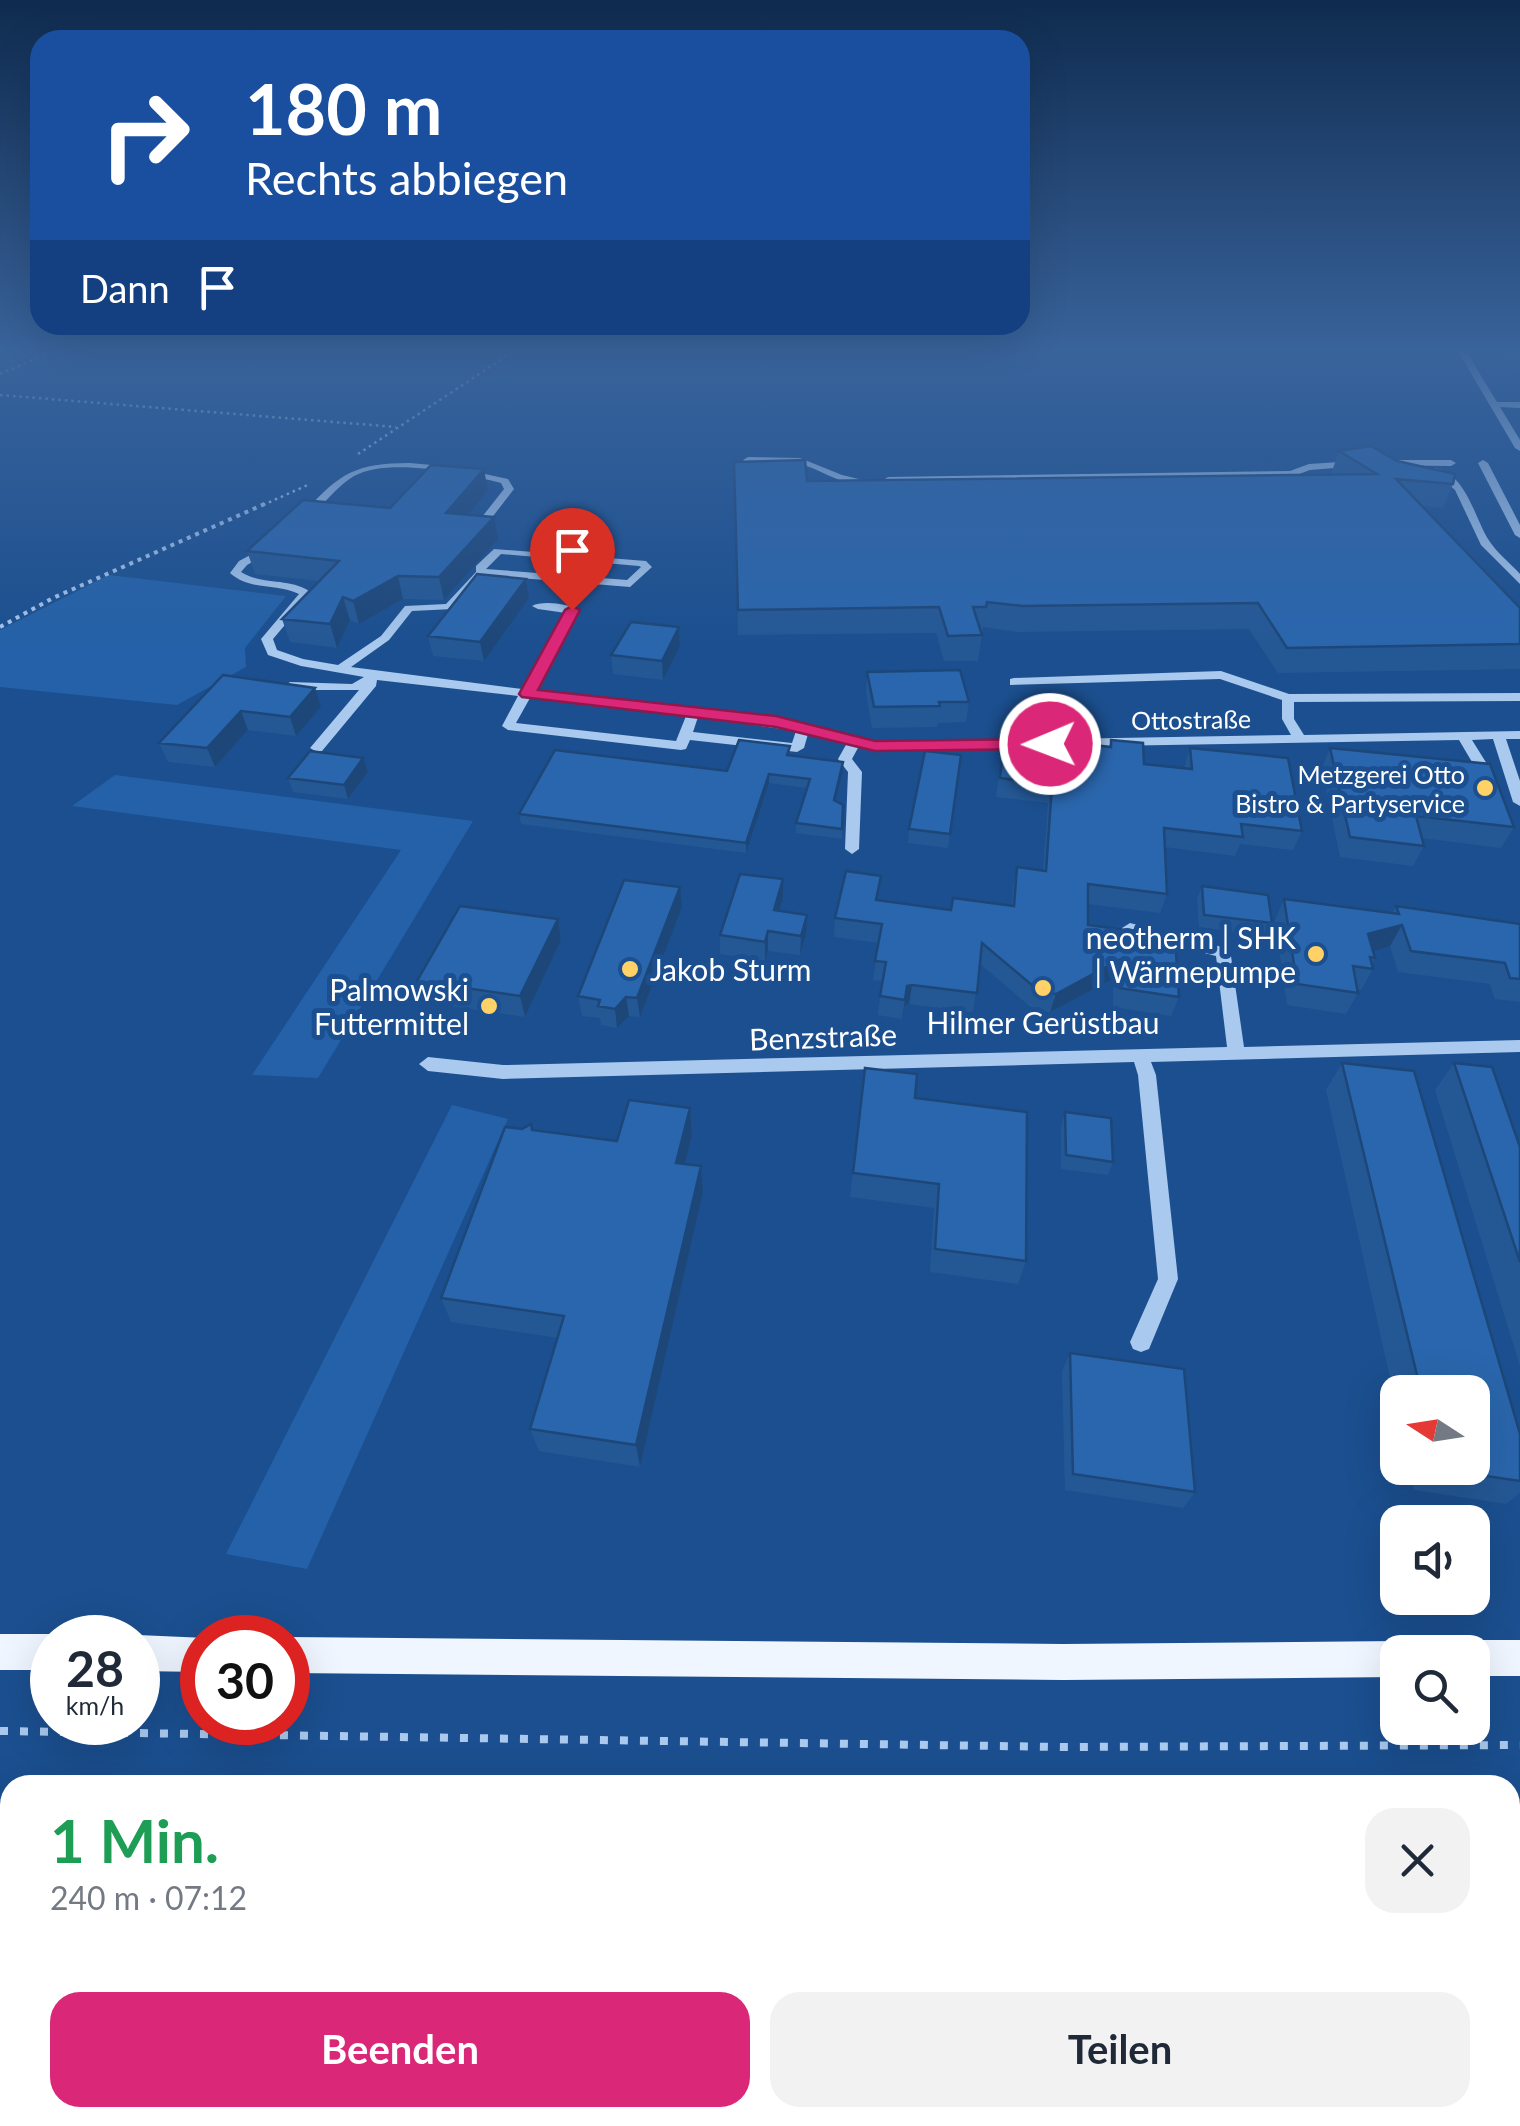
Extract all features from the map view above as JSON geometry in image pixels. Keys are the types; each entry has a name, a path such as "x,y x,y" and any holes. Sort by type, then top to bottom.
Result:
{"main road":[{"path":"0,1652 30,1652"},
{"path":"310,1655 1063,1662 1380,1659"},
{"path":"1490,1658 1520,1658"}],"street":[{"path":"748,460 807,463 838,481 1291,474 1324,466 1452,464"},
{"path":"1484,463 1520,536"},
{"path":"1428,464 1459,489 1485,542 1520,581"},
{"path":"300,521 356,471 403,468 468,473 505,481 509,489 476,531"},
{"name":"Ottostraße","path":"288,532 242,563 236,573 243,580 297,587 306,593 267,639 272,652 382,676 694,712 804,727 854,743 904,747 1520,735"},
{"path":"498,551 647,567 630,584 482,572 480,568 498,551"},
{"path":"341,669 385,638 412,606 449,607 482,572"},
{"path":"538,606 572,610 508,726 681,746 694,712"},
{"path":"1014,682 1221,674 1288,698 1520,698"},
{"path":"274,685 354,688 382,676"},
{"path":"317,748 382,676"},
{"path":"1288,698 1288,720 1300,739"},
{"path":"685,735 797,748 804,727"},
{"path":"1498,735 1520,802"},
{"path":"1440,769 1480,764 1464,736"},
{"path":"852,849 858,822 848,802 855,772 845,759 854,743"},
{"path":"1130,928 1224,954 1236,1052"},
{"name":"Benzstraße","path":"428,1064 503,1072 1520,1046"},
{"path":"1140,1055 1147,1075 1168,1279 1141,1342"}],"path":[{"path":"352,458 364,450"},
{"path":"0,627 87,583 263,508 322,476"},
{"path":"0,1731 1063,1748 1520,1746"}],"shaded area":[{"path":"109,575 286,596 245,648 246,667 177,705 0,687 0,630"},
{"path":"115,775 473,821 318,1078 252,1075 401,850 72,806"},
{"path":"452,1105 508,1119 307,1569 226,1554"}],"building":[{"path":"1378,450 1397,461 1455,474 1453,484 1396,479 1520,608 1520,644 1287,648 1258,603 1022,606 987,602 986,607 973,607 982,635 948,636 939,607 738,610 734,462 805,460 807,481 1377,474 1339,451"},
{"path":"431,465 484,469 446,513 494,517 439,577 398,576 353,601 343,597 330,624 282,619 339,561 247,551 303,500 390,508"},
{"path":"477,574 526,579 480,642 428,636"},
{"path":"631,622 679,627 662,661 611,655"},
{"path":"960,670 969,702 874,707 867,672"},
{"path":"223,675 315,688 290,717 241,711 207,748 159,743"},
{"path":"739,740 790,746 787,755 843,762 834,800 843,805 842,829 796,823 810,779 769,774 746,843 519,814 555,750 727,771"},
{"path":"1111,740 1143,743 1144,764 1192,769 1190,748 1288,758 1302,831 1241,824 1243,837 1164,828 1167,894 1088,884 1088,925 1175,937 1179,997 1119,988 1119,960 1056,994 1039,991 982,943 977,993 912,985 907,986 905,1000 880,996 886,962 875,961 882,924 835,918 846,871 881,876 876,900 951,910 953,898 1014,906 1017,867 1046,871 1052,785 1000,778 1004,743 1057,749 1057,741 1111,747"},
{"path":"1330,748 1490,764 1514,827 1416,816 1424,846 1350,837"},
{"path":"310,751 363,758 344,785 288,778"},
{"path":"925,751 961,755 950,834 909,829"},
{"path":"740,874 783,879 774,910 807,915 801,936 768,931 765,942 720,935"},
{"path":"624,880 680,887 637,998 626,997 615,1009 598,1006 600,1000 578,996"},
{"path":"1202,886 1268,895 1272,923 1204,915"},
{"path":"1284,899 1399,914 1396,906 1520,924 1520,979 1510,978 1505,963 1411,951 1402,925 1368,934 1375,958 1370,957 1373,969 1353,966 1358,993 1297,984"},
{"path":"460,906 558,919 520,996 417,981"},
{"path":"1342,1063 1414,1071 1520,1434 1520,1481 1490,1477 1490,1375 1417,1375"},
{"path":"1454,1063 1492,1067 1520,1147 1520,1262"},
{"path":"865,1068 917,1074 915,1098 1027,1112 1026,1261 935,1249 939,1184 853,1173"},
{"path":"629,1100 690,1108 676,1163 701,1166 636,1445 530,1429 564,1316 441,1298 505,1127 522,1129 531,1124 532,1130 617,1141"},
{"path":"1065,1112 1111,1118 1113,1162 1066,1155"},
{"path":"1070,1353 1184,1369 1195,1492 1073,1474"}],"place":[{"name":"Metzgerei Otto Bistro & Partyservice","path":"1485,788"},
{"name":"neotherm | SHK | Wärmepumpe","path":"1316,954"},
{"name":"Jakob Sturm","path":"630,969"},
{"name":"Hilmer Gerüstbau","path":"1043,988"},
{"name":"Palmowski Futtermittel","path":"489,1006"}],"route":[{"path":"572,610 528,694 776,722 875,746 1050,744"}]}
